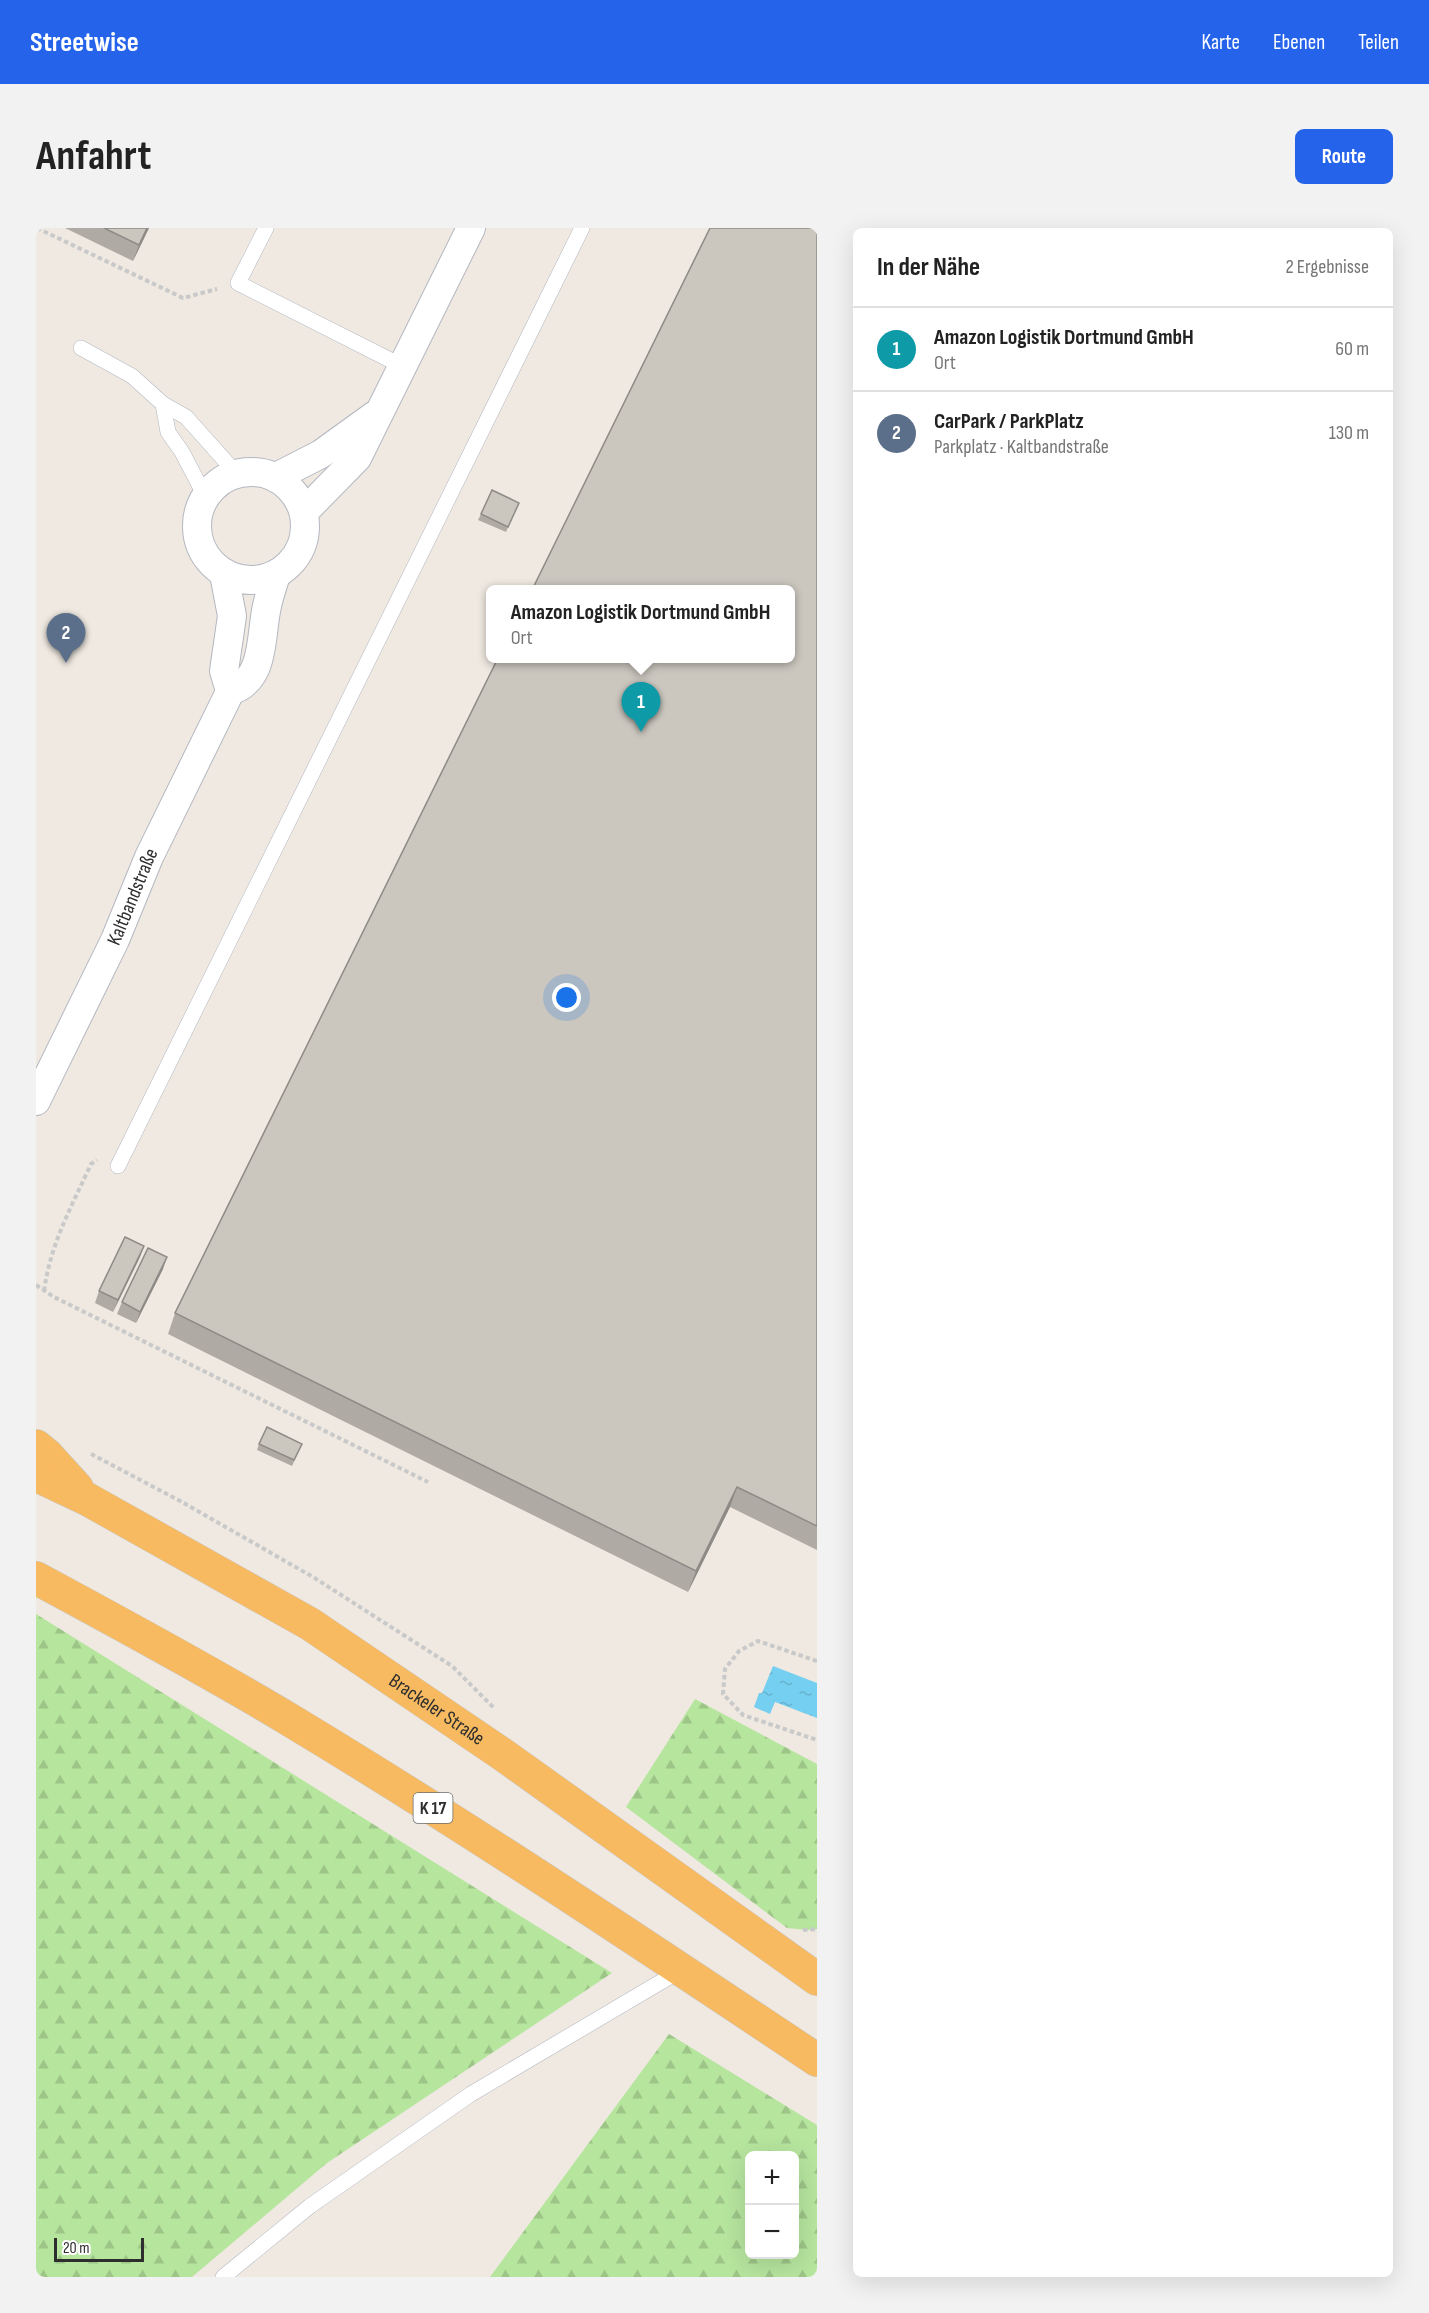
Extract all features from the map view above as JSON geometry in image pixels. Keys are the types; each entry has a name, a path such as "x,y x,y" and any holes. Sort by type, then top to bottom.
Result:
{"highway":[{"path":"36,1446 87,1499"},
{"name":"Brackeler Straße","path":"36,1475 87,1499 310,1624 502,1754 817,1979"},
{"name":"K 17","path":"36,1578 288,1719 557,1887 817,2060"}],"street":[{"path":"304,512 357,458 471,228"},
{"path":"276,477 321,454 379,412"},
{"path":"261,472 276,477 289,486 304,512 305,531 301,548 290,564 276,575 259,580 241,580 224,574 210,562 200,548 196,530 198,513 204,496 216,483 236,473 261,472"},
{"path":"224,574 232,616 224,671 230,691"},
{"name":"Kaltbandstraße","path":"36,1101 115,940 149,856 230,691 243,687 253,674 260,652 267,606 276,575"}],"lane":[{"path":"266,228 238,283 402,366"},
{"path":"118,1166 582,228"},
{"path":"81,348 132,376 163,404 186,417 236,473"},
{"path":"163,404 168,432 204,496"},
{"path":"223,2277 310,2206 471,2094 681,1970"}],"path":[{"path":"37,228 183,297 238,283"},
{"path":"44,1291 49,1261 61,1228 91,1164 130,1142"},
{"path":"36,1285 428,1482"},
{"path":"817,1661 758,1641 740,1651 725,1669 723,1694 743,1715 817,1740"}],"green space":[{"path":"36,1614 612,1973 327,2163 192,2277 36,2277"},
{"path":"695,1699 817,1764 817,1929 787,1928 626,1807"},
{"path":"669,2034 817,2125 817,2277 490,2277"}],"water":[{"path":"773,1666 817,1683 817,1718 775,1702 770,1714 754,1707"}],"building":[{"path":"104,228 147,228 139,245"},
{"path":"710,228 817,228 817,1526 737,1487 696,1571 175,1313 496,663 795,663 795,585 534,585"},
{"path":"492,490 519,503 508,527 481,514"},
{"path":"125,1237 144,1246 118,1300 99,1291"},
{"path":"148,1248 167,1257 140,1312 122,1302"},
{"path":"267,1427 302,1444 294,1460 259,1444"}],"place":[{"name":"CarPark / ParkPlatz","path":"66,663"},
{"name":"Amazon Logistik Dortmund GmbH","path":"641,732"}]}
